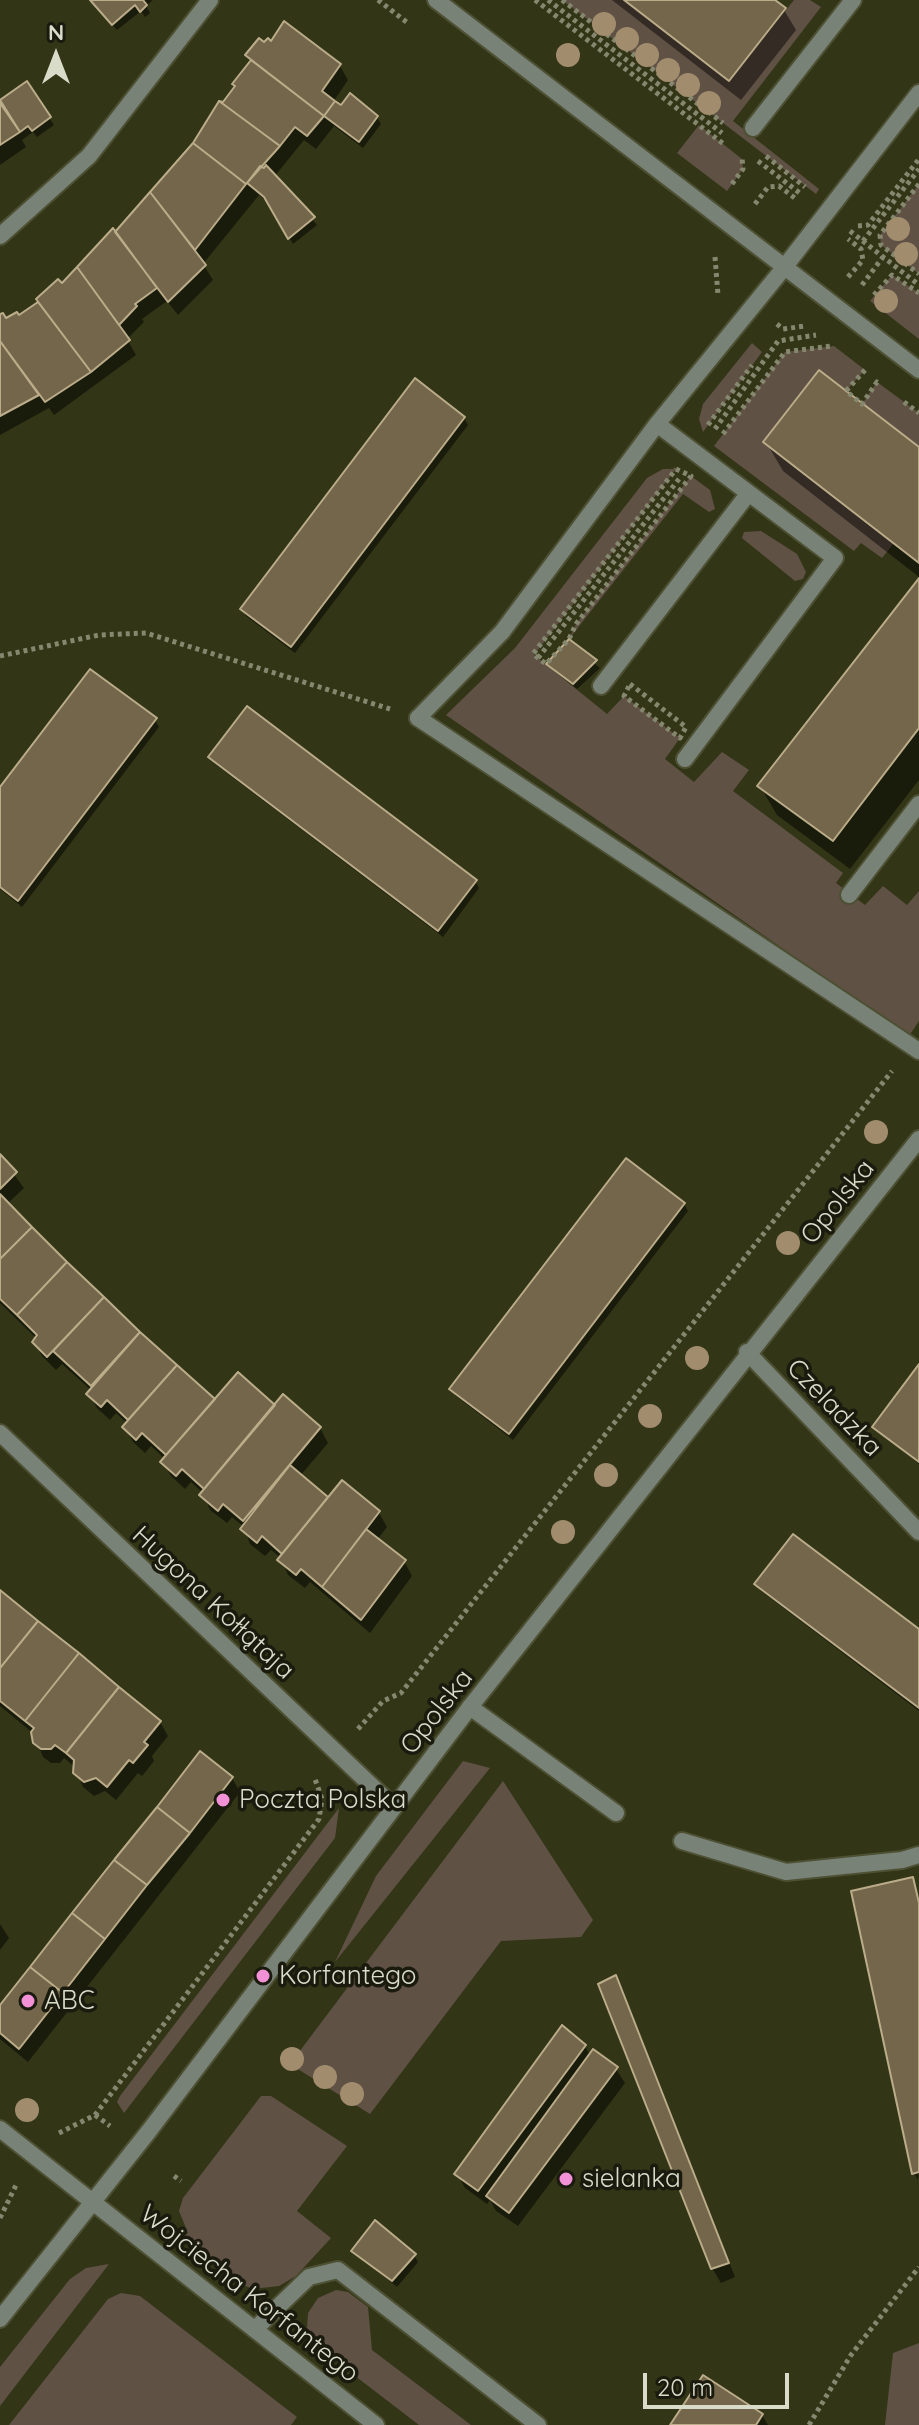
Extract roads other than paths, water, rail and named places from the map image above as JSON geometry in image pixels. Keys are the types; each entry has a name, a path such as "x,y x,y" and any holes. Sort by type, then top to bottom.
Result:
{"street":[{"path":"0,236 89,156 210,0"},
{"path":"436,0 783,269 919,370"},
{"path":"753,128 853,0"},
{"path":"915,1049 418,718 502,632 657,424 783,269 919,93"},
{"path":"657,424 835,558 685,759"},
{"path":"601,686 748,494"},
{"path":"849,895 919,804"},
{"name":"Opolska","path":"0,2319 470,1707 747,1352 919,1139"},
{"name":"Czeladzka","path":"747,1352 919,1532"},
{"name":"Hugona Kołłątaja","path":"0,1433 394,1807"},
{"path":"470,1707 616,1813"},
{"path":"682,1841 786,1872 902,1860 919,1855"},
{"name":"Wojciecha Korfantego","path":"0,2129 376,2425"},
{"path":"255,2329 309,2277 338,2270 538,2425"}],"place":[{"name":"Poczta Polska","path":"223,1800"},
{"name":"Korfantego","path":"263,1976"},
{"name":"ABC","path":"28,2001"},
{"name":"sielanka","path":"566,2179"}]}
